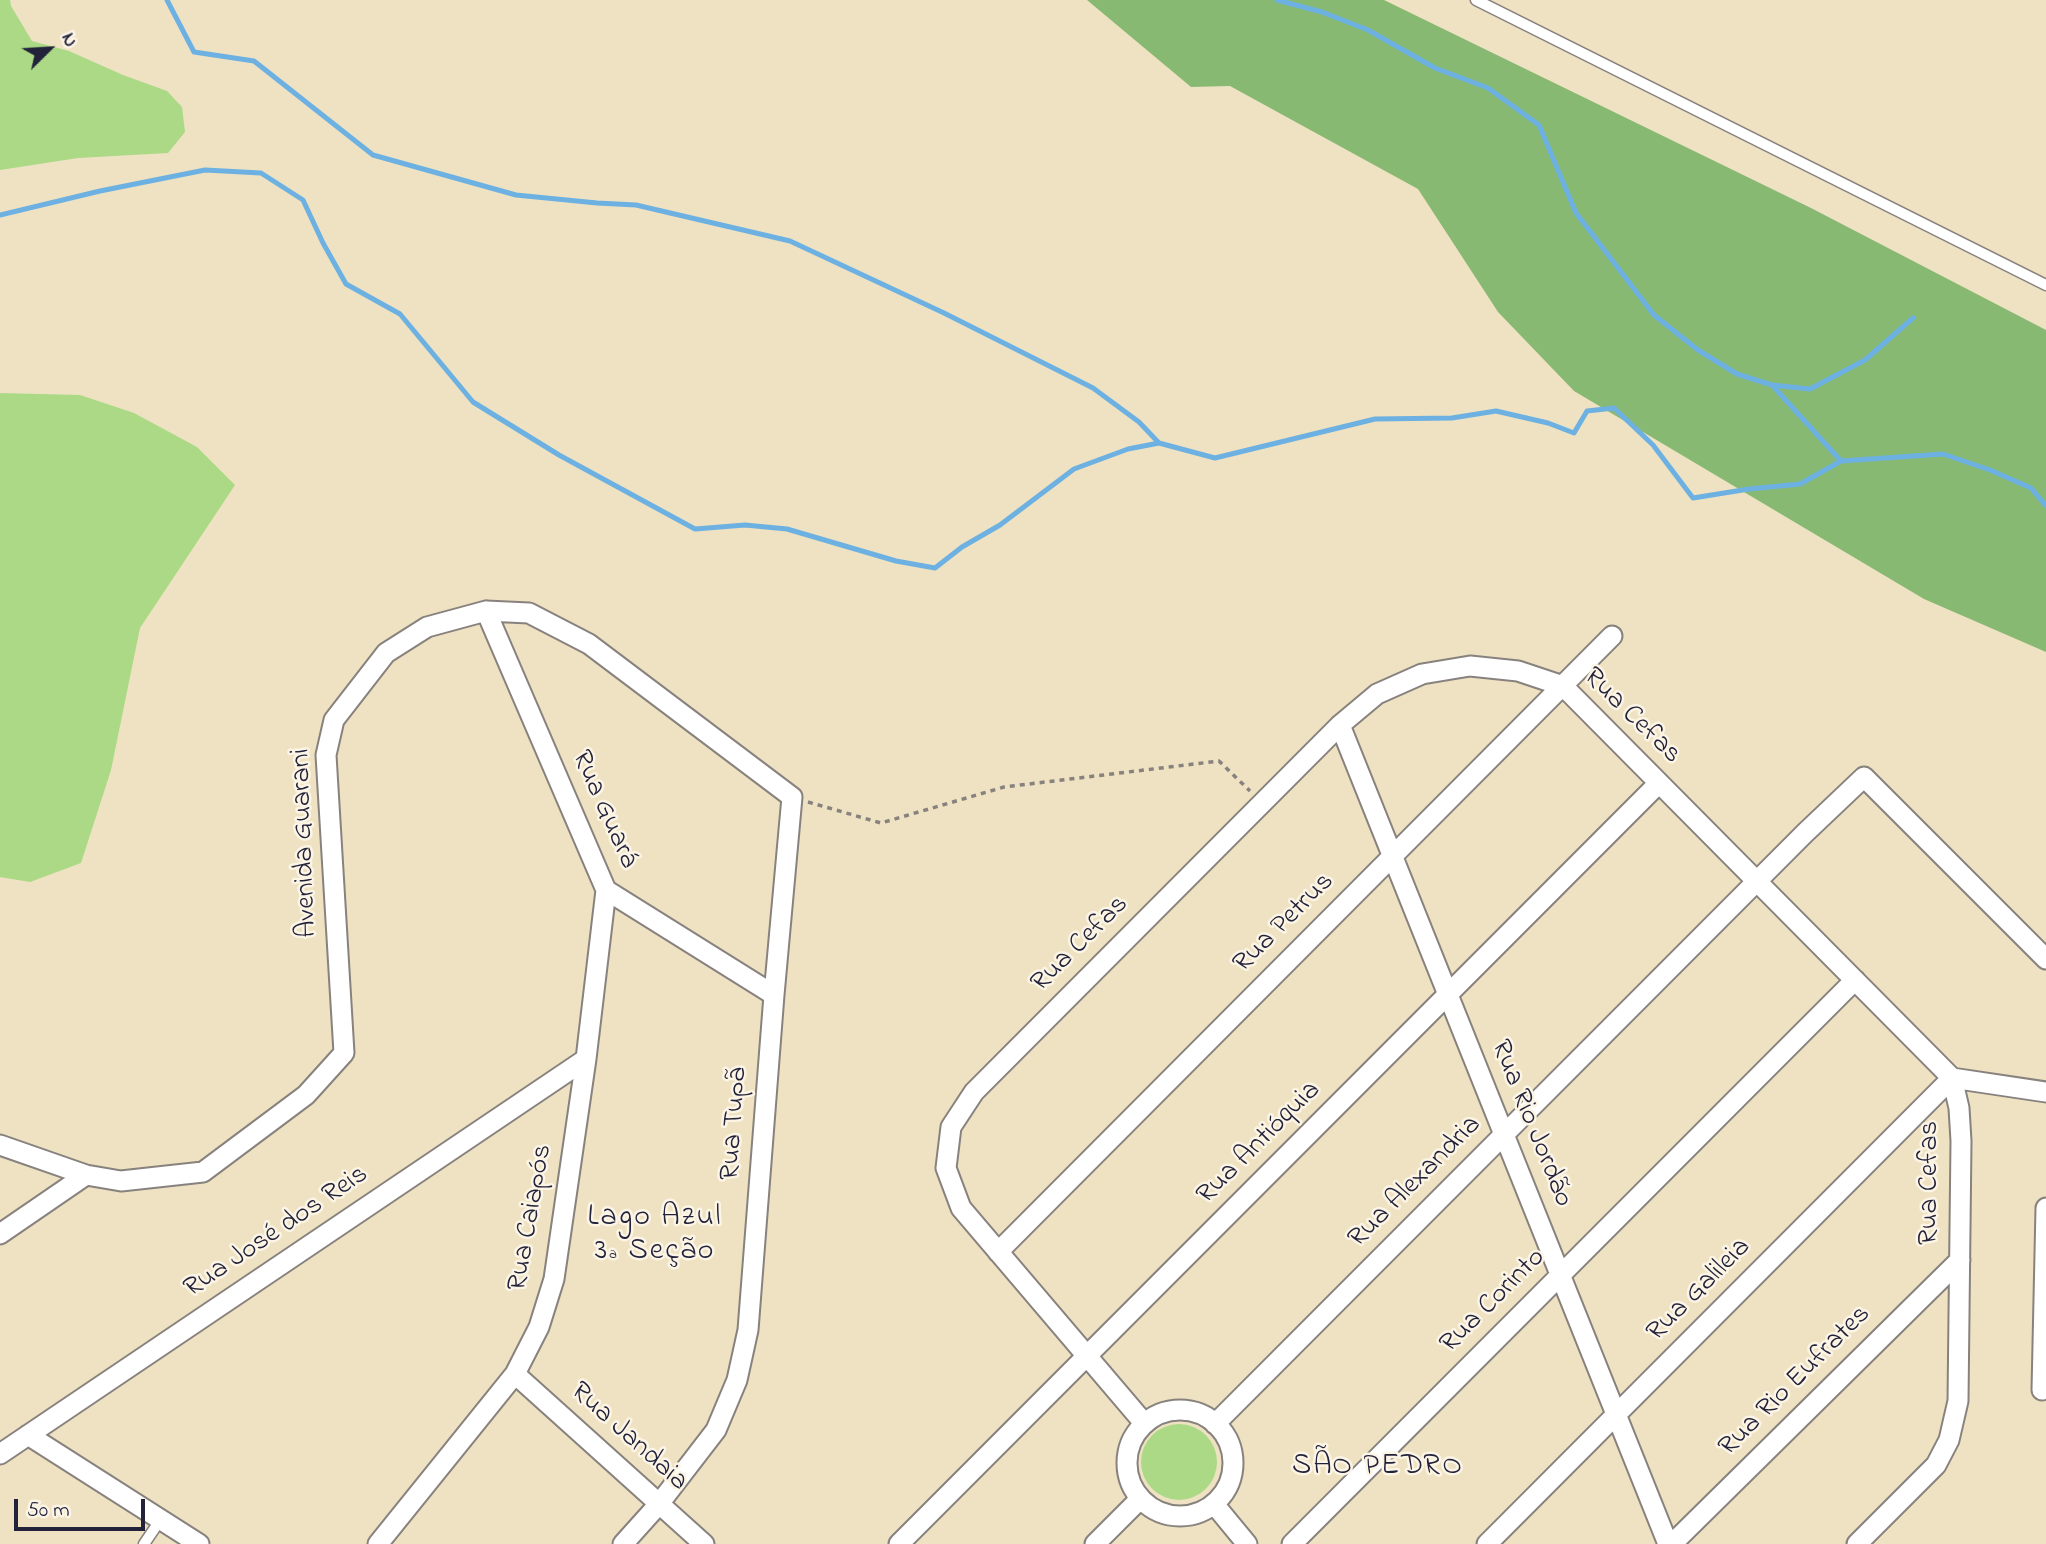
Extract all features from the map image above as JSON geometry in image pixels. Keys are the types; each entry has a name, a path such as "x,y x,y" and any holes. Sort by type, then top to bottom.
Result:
{"street":[{"name":"Avenida Guarani","path":"0,1145 86,1175 121,1181 203,1172 306,1095 344,1053 326,755 334,720 386,653 427,627 486,611 528,613 589,644 792,797"},
{"name":"Rua Guará","path":"486,611 606,890 774,995"},
{"name":"Rua Petrus","path":"998,1252 1612,636"},
{"name":"Rua Cefas","path":"1144,1423 961,1208 946,1168 951,1127 974,1092 1340,725 1377,694 1422,674 1470,666 1518,671 1563,686 1952,1078 1959,1108 1961,1141 1958,1401 1949,1440 1937,1465 1857,1544"},
{"name":"Rua Rio Jordão","path":"1340,725 1670,1544"},
{"name":"Rua Alexandria","path":"1215,1424 1756,881 1864,777 2046,959"},
{"name":"Rua Antióquia","path":"899,1544 1659,783"},
{"name":"Rua Tupã","path":"623,1544 659,1504 716,1430 737,1380 748,1330 792,797"},
{"name":"Rua Caiapós","path":"378,1544 515,1374 539,1327 554,1279 586,1059 606,890"},
{"name":"Rua Corinto","path":"1292,1544 1855,980"},
{"name":"Rua José dos Reis","path":"0,1454 586,1059"},
{"path":"1952,1078 2046,1092"},
{"name":"Rua Galileia","path":"1487,1544 1952,1078"},
{"path":"0,1234 86,1175"},
{"path":"2042,1390 2046,1208"},
{"name":"Rua Rio Eufrates","path":"1670,1544 1960,1260"},
{"name":"Rua Jandaia","path":"515,1374 704,1544"},
{"path":"1172,1410 1187,1410 1202,1415 1215,1424 1226,1438 1232,1455 1232,1474 1226,1490 1214,1504 1200,1513 1184,1517 1153,1509 1140,1499 1131,1485 1127,1460 1134,1436 1144,1423 1172,1410"},
{"path":"28,1435 200,1544"},
{"path":"1095,1544 1140,1499"},
{"path":"1214,1504 1247,1544"}],"lane":[{"path":"1476,0 2046,285"},
{"path":"144,1544 161,1519"}],"path":[{"path":"792,797 881,824 1004,787 1219,761 1262,803"}],"green space":[{"path":"0,0 10,0 32,41 69,51 167,91 182,107 185,132 168,153 78,158 0,170"},
{"path":"1087,0 1384,0 1811,208 2046,330 2046,652 1924,599 1574,391 1498,312 1418,189 1230,86 1191,87"},
{"path":"0,393 80,395 134,413 197,447 235,485 140,628 111,770 81,863 30,882 0,877"},
{"path":"1179,1424 1193,1427 1206,1435 1214,1448 1217,1462 1214,1476 1206,1489 1193,1497 1179,1500 1165,1497 1152,1489 1144,1476 1141,1462 1144,1448 1152,1435 1165,1427"}],"waterway":[{"path":"167,0 194,52 254,61 373,155 516,195 636,205 790,241 944,313 1093,388 1139,422 1159,443"},
{"path":"1277,0 1322,12 1368,30 1435,68 1488,88 1539,125 1576,213 1654,315 1698,350 1737,374 1772,385 1841,461 1943,454 2031,488 2046,506"},
{"path":"0,215 205,170 261,173 303,200 346,284 400,314 473,402 559,455 695,529 745,525 787,529 896,561 935,568 962,547 1000,525 1074,469 1128,449 1159,443 1215,458 1375,419 1452,418 1496,411 1548,423 1574,433 1587,411 1614,408 1653,445 1693,498 1800,484 1841,461"},
{"path":"1772,385 1810,389 1865,360 1913,318"}],"district":[{"name":"Lago Azul 3ª Seção","path":"655,1236"},
{"name":"SÃO PEDRO","path":"1378,1468"}]}
